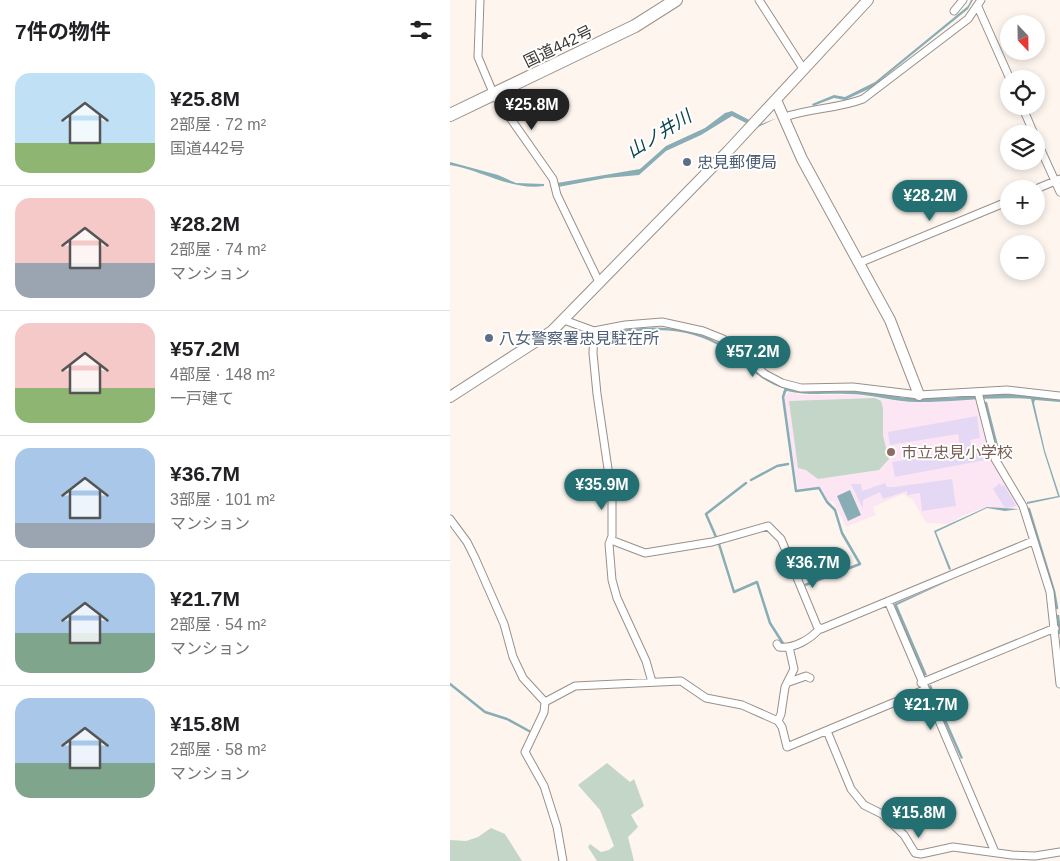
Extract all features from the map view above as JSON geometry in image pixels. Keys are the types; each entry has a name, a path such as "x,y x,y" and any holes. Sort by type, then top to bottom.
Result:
{"highway":[{"name":"国道442号","path":"450,115 635,26 676,0"}],"street":[{"path":"480,0 478,57 494,94 553,179 557,195 599,282"},
{"path":"759,0 804,70"},
{"path":"450,397 502,361 542,338 564,320 776,100 868,0"},
{"path":"954,12 963,0"},
{"path":"978,2 1006,70"},
{"path":"785,117 804,110 844,106 863,99 968,19 978,2"},
{"path":"776,100 802,159 900,341 919,395"},
{"path":"1045,156 1058,180 1060,192"},
{"path":"1045,185 1058,180"},
{"path":"859,263 1000,205"},
{"path":"564,320 594,331 625,325 662,322 702,331 723,339 765,374 801,388 853,387 919,395 1007,390 1060,396"},
{"path":"594,331 593,353 597,394 612,496 611,571 617,598 646,661 652,682"},
{"path":"978,392 995,459 1023,506 1050,592 1060,684"},
{"path":"450,519 467,542 504,624 523,678 545,702 544,712 530,736 525,752 544,786 557,826 563,861"},
{"path":"611,540 645,553 712,542 768,526 781,539 820,628"},
{"path":"450,534 457,530"},
{"path":"777,644 779,647 788,647 804,641 820,628 1033,541"},
{"path":"888,601 995,852"},
{"path":"545,702 575,686 681,681 706,698 742,705 778,721 782,727 787,747 827,731 1055,628"},
{"path":"778,721 788,682 794,669 788,647"},
{"path":"788,682 806,676 810,678"},
{"path":"827,731 851,789 864,805 882,814 904,835 915,853 922,854 953,847 1035,856 1060,852"}],"shaded area":[{"name":"市立忠見小学校","path":"789,392 801,395 856,395 905,402 975,400 992,460 1018,507 1007,509 987,507 962,516 950,524 926,523 913,500 903,494 873,507 876,515 846,527 833,501 828,502 820,488 798,489 783,397"}],"green space":[{"path":"875,398 881,401 883,408 883,436 889,459 879,470 818,479 806,470 798,468 789,401"},
{"path":"607,763 630,782 634,779 644,806 631,815 638,827 628,837 634,861 597,861 588,847 590,844 601,852 609,850 614,846 600,810 578,785"},
{"path":"491,828 505,834 522,861 450,861 450,840 466,841 478,837"}],"water":[{"path":"971,0 973,0 968,9 871,88 845,100 834,98 813,106 812,104 834,95 845,97 875,82 968,6"},
{"path":"732,111 759,125 777,118 756,128 732,116 701,135 666,151 639,175 606,178 558,187 557,183 640,169 666,146 705,128 725,113"},
{"path":"450,162 498,175 516,183 544,184 544,186 520,186 508,183 450,165"},
{"path":"785,386 803,392 863,391 905,398 948,398 997,393 1060,399 1060,402 1035,400 1034,403 1045,451 1060,497 1027,504 1027,502 1058,496 1044,452 1031,399 1002,398 908,402 857,394 810,394 787,391 783,394"},
{"path":"850,490 861,515 848,521 837,496"},
{"path":"987,507 1019,509 1005,511 987,508 936,532 951,569 949,570 934,531"},
{"path":"955,578 897,605 927,675 924,676 894,604"},
{"path":"931,685 963,758 961,759 928,686"}],"building":[{"path":"977,416 980,438 970,440 973,453 985,451 986,460 895,477 892,462 961,451 958,434 890,445 888,432"},
{"path":"952,479 956,506 922,511 920,493 907,495 907,491 883,499 880,492 863,500 863,509 851,484 861,484 862,491 885,483 887,487 894,487"},
{"path":"1000,483 1001,486 1004,485 1016,506 1005,508 993,489"}],"waterway":[{"path":"600,335 635,330 669,329 701,336 717,343 764,378 786,388"},
{"path":"785,391 783,397 796,491 819,488 827,502 835,510 842,533 860,564 805,585"},
{"path":"986,403 999,454"},
{"path":"751,480 777,466 788,464"},
{"path":"716,537 706,514 746,483"},
{"path":"1029,509 1054,591 1057,608"},
{"path":"719,544 734,592 757,582 770,623 784,645"},
{"path":"1058,616 1060,633"},
{"path":"450,684 485,712 507,719 529,731"}],"place":[{"name":"忠見郵便局","path":"687,162"},
{"name":"八女警察署忠見駐在所","path":"489,338"},
{"name":"市立忠見小学校","path":"891,452"}],"water label":[{"name":"山ノ井川","path":"659,134"}]}
